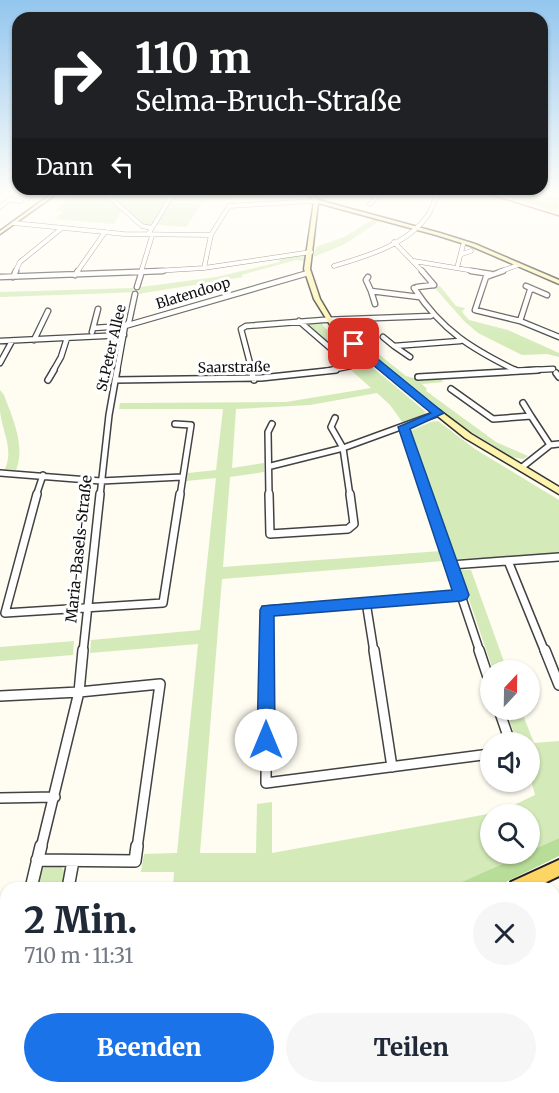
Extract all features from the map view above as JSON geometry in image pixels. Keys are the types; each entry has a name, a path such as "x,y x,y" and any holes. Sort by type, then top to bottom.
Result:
{"main road":[{"path":"311,243 308,273 328,320 334,327 468,436 559,491"},
{"path":"467,243 559,282"},
{"path":"530,882 559,868"}],"street":[{"path":"12,277 20,262 43,243"},
{"path":"75,275 97,243"},
{"name":"St.Peter Allee","path":"137,287 150,243"},
{"path":"204,268 209,243"},
{"path":"334,266 391,243"},
{"path":"395,243 434,285 415,287 431,315 460,341 517,371"},
{"path":"457,268 463,245"},
{"path":"462,254 471,251"},
{"path":"0,277 204,268 310,252"},
{"path":"414,261 491,274"},
{"path":"518,265 486,277 475,310 520,321 559,337"},
{"name":"Blatendoop","path":"93,328 125,326 308,273"},
{"path":"368,277 366,280 375,304"},
{"path":"526,286 547,296"},
{"path":"520,321 529,294 535,290"},
{"path":"371,291 419,297"},
{"name":"St.Peter Allee","path":"110,408 125,326 129,322 135,294"},
{"path":"91,337 98,309"},
{"path":"34,340 48,311"},
{"path":"254,380 241,329 246,326 431,315"},
{"name":"Saarstraße","path":"115,380 254,380 304,376 351,366 300,321"},
{"path":"0,341 124,335"},
{"path":"383,337 410,357"},
{"path":"48,380 61,357 67,338"},
{"path":"0,363 12,341"},
{"path":"394,346 460,341"},
{"path":"418,377 517,371 556,373"},
{"path":"452,389 502,424"},
{"path":"523,403 550,445"},
{"name":"Maria-Basels-Straße","path":"32,882 55,797 78,692 110,408"},
{"path":"271,466 344,448 438,413"},
{"path":"493,418 531,416"},
{"path":"272,424 268,432 271,466 270,534 348,529 354,524 344,448 331,427 335,418"},
{"path":"43,475 28,521 5,613 163,603 191,425 174,424"},
{"path":"404,427 482,660"},
{"path":"521,468 550,445 559,444"},
{"path":"0,473 101,481 182,477"},
{"path":"451,564 559,557"},
{"path":"508,561 559,685"},
{"path":"461,595 267,610 266,783 480,755"},
{"path":"366,602 392,767"},
{"path":"0,696 78,692 160,684 135,861 37,860"},
{"path":"0,798 55,797"},
{"path":"69,882 73,861"}],"green space":[{"path":"327,243 346,243 313,257 316,247"},
{"path":"305,253 304,261 296,260 241,275 243,277 138,294 141,287 216,277 280,262 279,258"},
{"path":"440,286 456,306 465,308 462,312 469,320 508,330 559,353 559,357 547,354 522,355 478,333 464,321 434,287"},
{"path":"134,288 133,292 0,297 0,292"},
{"path":"348,320 351,332 406,376 427,381 427,378 441,378 443,382 422,384 427,389 426,391 496,442 528,456 523,459 511,457 454,421 336,324"},
{"path":"321,321 324,327 426,412 423,416 403,423 390,405 377,393 310,405 236,409 232,468 264,463 264,472 230,477 223,567 441,551 444,561 222,579 200,853 256,853 257,804 272,802 272,853 480,815 480,864 502,864 462,882 173,882 174,872 141,872 144,854 177,853 198,644 90,653 91,640 200,630 216,478 186,481 188,473 216,470 223,409 119,409 120,403 286,402 371,388 351,370 356,368 304,322"},
{"path":"0,390 11,413 19,442 19,461 16,470 5,469 8,447 0,411"},
{"path":"438,421 475,449 559,500 559,552 529,557 454,559 410,431"},
{"path":"462,570 471,570 503,660 490,660 460,573"},
{"path":"74,641 73,655 0,661 0,647"},
{"path":"509,720 525,720 530,732 514,732"},
{"path":"559,741 559,838 540,847 540,804 516,804 535,795 534,792 540,792 540,743"},
{"path":"559,838 559,856 506,882 462,882 502,864 540,864 540,847"},
{"path":"47,865 60,865 65,872 63,882 36,882 39,872"}],"route":[{"path":"266,740 267,610 461,595 404,427 438,413 354,344"}]}
